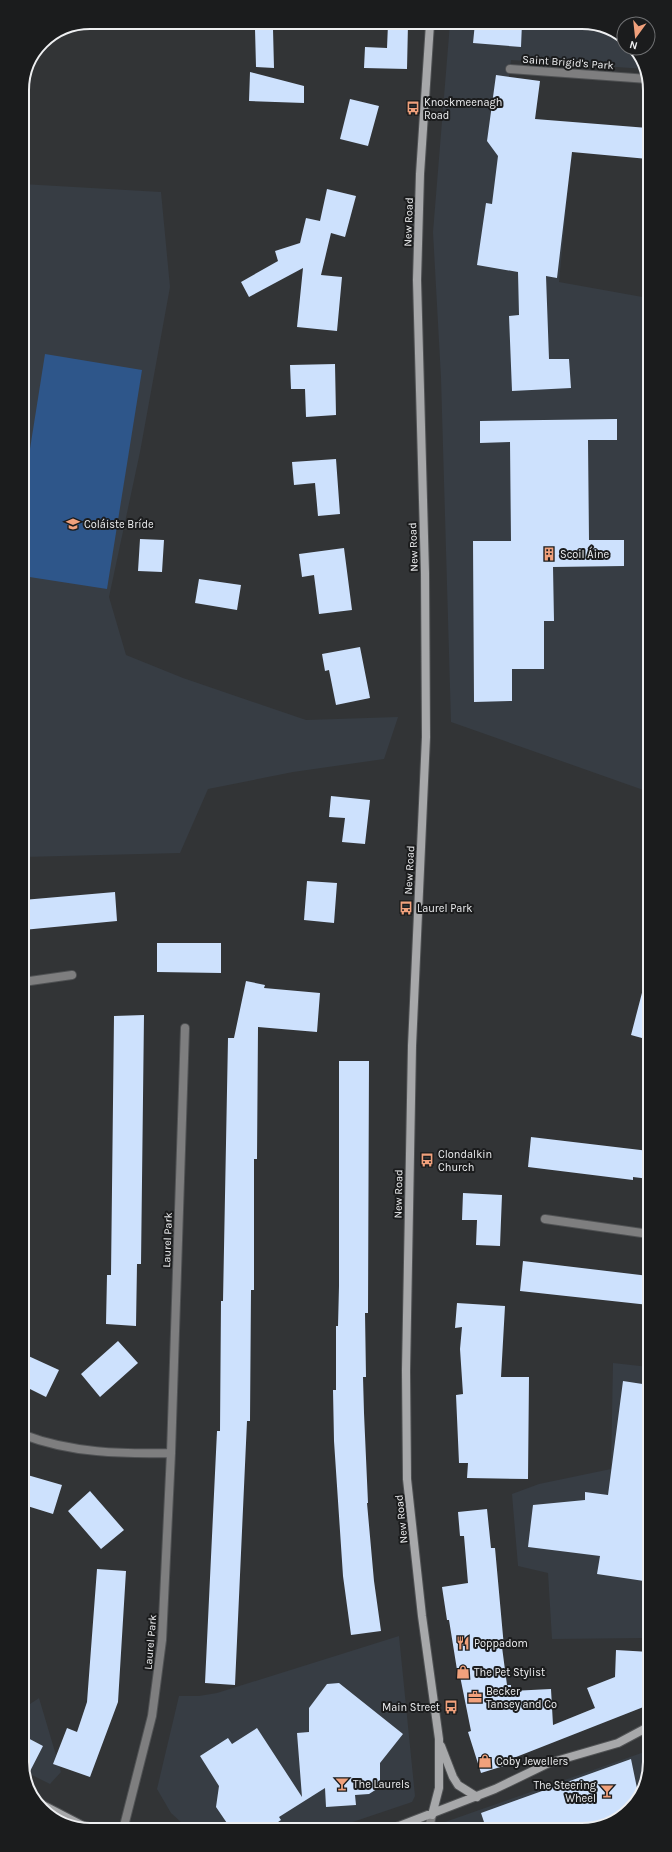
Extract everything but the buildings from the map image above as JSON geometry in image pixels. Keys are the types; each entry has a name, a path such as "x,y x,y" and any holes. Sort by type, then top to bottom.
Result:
{"street":[{"name":"New Road","path":"430,29 420,174 417,280 425,573 426,737 413,1033 406,1371 408,1479 422,1616 439,1739 439,1788 432,1815"},
{"name":"Saint Brigid's Park","path":"510,69 642,79"},
{"path":"29,981 72,975"},
{"name":"Laurel Park","path":"125,1823 152,1716 162,1640 171,1453 185,1028"},
{"path":"545,1219 643,1233"},
{"path":"29,1437 46,1443 82,1450 171,1453"},
{"path":"409,1823 449,1809 549,1763 578,1753 605,1748 643,1729"},
{"name":"New Road","path":"439,1739 453,1777 458,1786 477,1797"},
{"path":"53,1810 68,1818"},
{"path":"430,1823 432,1815"}],"shaded area":[{"path":"450,29 586,29 597,31 612,37 616,40 616,56 633,56 639,69 511,60 509,77 540,81 530,160 570,167 559,282 643,297 643,790 451,722 441,378 433,232"},
{"name":"Coláiste Bríde","path":"29,184 161,192 170,287 140,452 109,597 126,655 183,678 306,720 398,717 384,759 293,772 208,789 180,853 29,857"},
{"path":"45,354 142,370 107,589 29,577 29,455"},
{"path":"613,1363 643,1366 642,1638 552,1639 548,1573 518,1566 512,1494 539,1484 611,1469"},
{"path":"399,1636 415,1796 412,1802 350,1823 182,1823 171,1813 157,1789 179,1696 199,1696 217,1693"},
{"path":"39,1698 61,1772 50,1784 31,1774 29,1762 29,1705"},
{"path":"643,1752 640,1781 635,1792 616,1813 597,1821 582,1823 442,1823"}],"place":[{"name":"Knockmeenagh Road","path":"413,108"},
{"name":"Coláiste Bríde","path":"73,524"},
{"name":"Scoil Áine","path":"549,554"},
{"name":"Laurel Park","path":"406,908"},
{"name":"Clondalkin Church","path":"427,1160"},
{"name":"Poppadom","path":"463,1643"},
{"name":"The Pet Stylist","path":"463,1672"},
{"name":"Becker Tansey and Co","path":"475,1697"},
{"name":"Main Street","path":"451,1707"},
{"name":"Coby Jewellers","path":"485,1761"},
{"name":"The Laurels","path":"342,1784"},
{"name":"The Steering Wheel","path":"607,1791"}]}
